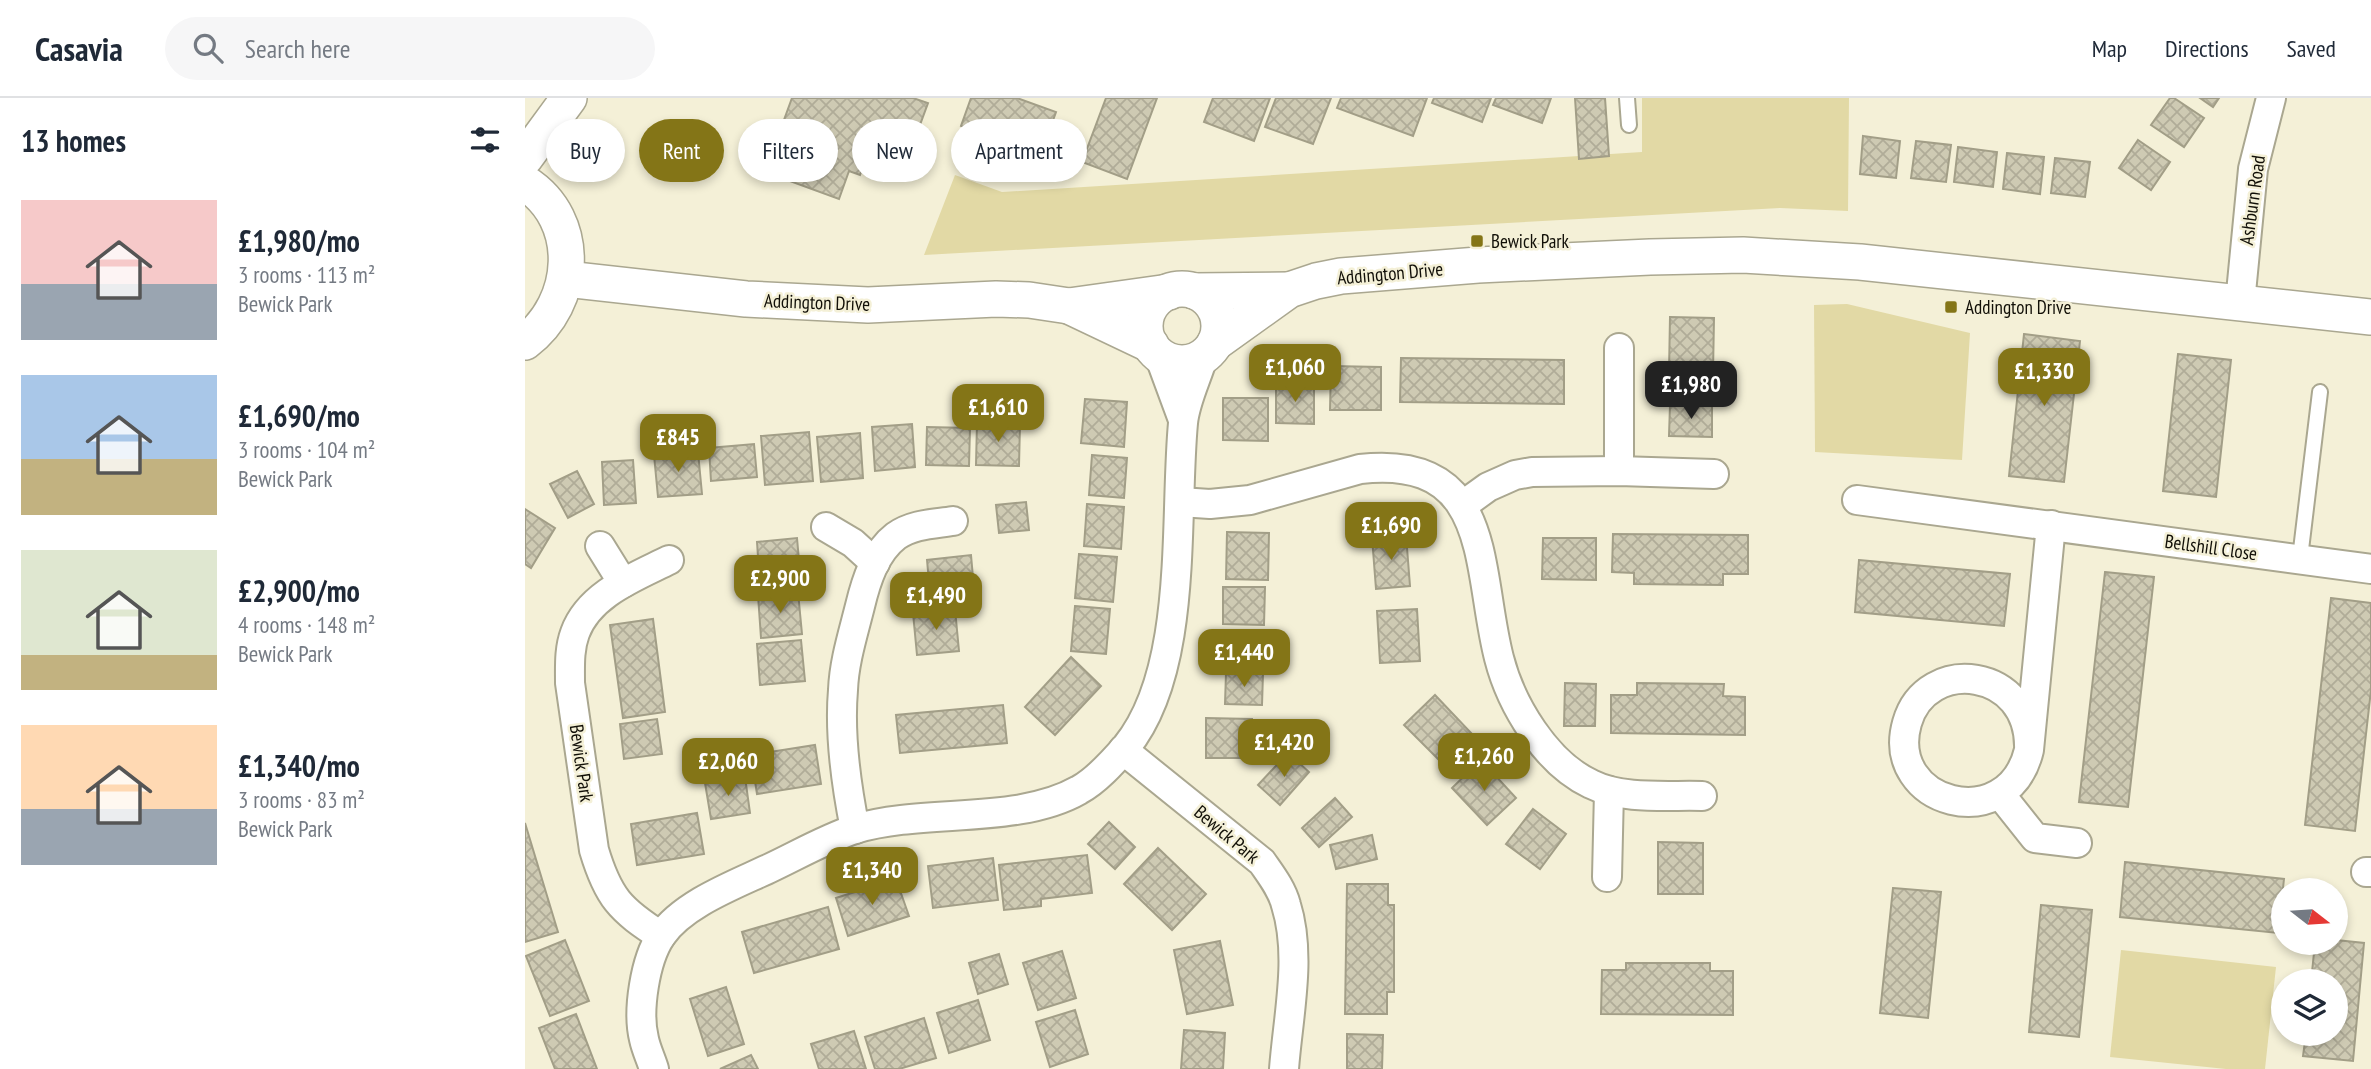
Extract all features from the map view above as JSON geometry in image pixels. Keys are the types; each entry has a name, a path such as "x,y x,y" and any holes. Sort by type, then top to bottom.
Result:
{"street":[{"path":"525,158 569,98"},
{"name":"Ashburn Road","path":"2240,303 2253,169 2271,98"},
{"path":"525,183 546,200 558,219 568,258 566,279 559,302 545,324 525,342"},
{"name":"Addington Drive","path":"566,279 804,303 868,305 996,299 1029,300 1069,306 1182,292 1289,290 1341,276 1478,265 1743,255 1860,262 2371,317"},
{"name":"Addington Drive","path":"1209,350 1289,290"},
{"path":"654,1069 643,1038 641,1009 645,982 661,936 695,906 724,889 855,829 1055,801 1081,789 1123,750 1139,730 1153,703 1161,676 1174,589 1183,420 1219,327 1213,305 1205,297 1182,292 1158,299 1146,320 1146,333 1183,420"},
{"name":"Addington Drive","path":"1069,306 1155,350"},
{"path":"1619,348 1619,471"},
{"path":"1155,350 1170,361 1181,363 1193,362 1209,350"},
{"path":"1180,502 1210,504 1250,500 1378,467 1427,476 1452,493 1463,505 1473,525 1480,548 1499,658 1517,705 1539,738 1564,766 1592,785 1626,794 1702,796"},
{"path":"1463,505 1488,487 1515,475 1532,472 1714,474"},
{"name":"Bellshill Close","path":"1857,499 2371,569"},
{"path":"855,829 842,728 842,689 865,589 875,563 886,545 898,535 916,527 953,521"},
{"path":"2029,750 2029,735 2021,709 2005,691 1986,681 1957,679 1938,685 1923,696 1907,723 1906,753 1911,770 1923,786 1939,797 1959,803 1979,802 2000,794 2016,779 2029,750 2051,525"},
{"path":"826,527 853,543 875,563"},
{"path":"600,546 623,583"},
{"name":"Bewick Park","path":"661,936 631,916 610,893 601,874 594,850 571,683 572,645 583,616 603,596 669,560"},
{"name":"Bewick Park","path":"1123,750 1262,862 1276,882 1286,903 1293,933 1283,1069"},
{"path":"1607,877 1609,791"},
{"path":"2000,794 2035,838 2077,844"}],"lane":[{"path":"1627,98 1629,125"},
{"path":"2300,558 2319,391"}],"shaded area":[{"path":"1642,98 1849,98 1848,211 1780,208 924,255 952,182 974,182 1002,192 1642,152"},
{"path":"1847,304 1970,333 1962,460 1815,452 1814,305"},
{"path":"2121,950 2276,967 2271,969 2271,1013 2265,1069 2226,1069 2110,1057"}],"building":[{"path":"792,98 913,98 928,103 922,119 852,119 852,172 849,171 839,199 792,182 838,182 838,119 784,119"},
{"path":"971,98 1017,98 1056,112 1053,119 964,119"},
{"path":"1106,98 1157,98 1127,179 1087,164 1087,149"},
{"path":"1213,98 1270,98 1254,141 1204,122"},
{"path":"1276,98 1331,98 1313,144 1265,127"},
{"path":"1341,98 1427,98 1413,136 1337,108"},
{"path":"1434,98 1491,98 1482,122 1432,103"},
{"path":"1496,98 1551,98 1542,123 1493,105"},
{"path":"1575,98 1605,98 1609,156 1579,159"},
{"path":"2170,98 2204,118 2184,147 2151,125"},
{"path":"2200,98 2219,98 2213,107"},
{"path":"1863,136 1900,141 1896,178 1860,174"},
{"path":"2138,140 2170,162 2151,190 2119,168"},
{"path":"1916,141 1951,145 1946,182 1911,178"},
{"path":"1958,147 1997,152 1993,187 1954,182"},
{"path":"2007,153 2044,157 2040,194 2003,189"},
{"path":"2055,158 2090,162 2085,197 2051,193"},
{"path":"1670,317 1714,318 1713,373 1669,372"},
{"path":"2024,334 2080,341 2064,482 2009,476"},
{"path":"2178,354 2231,360 2216,497 2163,491"},
{"path":"1401,358 1564,360 1564,404 1400,402"},
{"path":"1331,366 1381,367 1381,410 1330,410"},
{"path":"1276,385 1314,385 1314,424 1276,423"},
{"path":"1223,398 1268,398 1268,441 1223,440"},
{"path":"1085,399 1127,402 1124,447 1081,443"},
{"path":"1670,405 1712,406 1712,437 1669,436"},
{"path":"977,423 1020,424 1019,466 976,465"},
{"path":"912,424 915,467 875,471 872,427"},
{"path":"927,427 970,428 969,466 926,465"},
{"path":"809,432 813,481 765,485 761,436"},
{"path":"860,433 863,478 821,482 817,437"},
{"path":"754,444 757,477 711,481 709,448"},
{"path":"698,452 702,494 658,497 654,455"},
{"path":"1092,455 1127,458 1124,498 1089,495"},
{"path":"633,460 636,503 604,505 602,462"},
{"path":"577,471 594,504 568,518 550,484"},
{"path":"1026,502 1029,530 999,533 996,505"},
{"path":"1087,504 1124,507 1121,549 1084,546"},
{"path":"525,509 555,528 531,568 525,564"},
{"path":"1227,532 1269,533 1268,580 1226,579"},
{"path":"1613,534 1748,535 1748,574 1723,574 1723,585 1634,584 1634,573 1612,572"},
{"path":"1406,535 1410,586 1376,589 1372,537"},
{"path":"797,538 801,583 760,586 757,542"},
{"path":"1543,538 1596,538 1596,580 1542,579"},
{"path":"1079,554 1117,557 1113,602 1075,598"},
{"path":"971,555 975,600 931,604 927,560"},
{"path":"1859,560 2010,574 2004,626 1855,612"},
{"path":"2105,572 2154,577 2128,807 2079,802"},
{"path":"1223,587 1265,587 1264,625 1223,624"},
{"path":"798,592 802,634 761,638 758,595"},
{"path":"2331,598 2371,603 2371,690 2355,831 2305,825"},
{"path":"1075,606 1110,609 1106,654 1071,651"},
{"path":"955,609 959,651 917,655 913,613"},
{"path":"1417,609 1420,661 1380,663 1377,611"},
{"path":"653,619 665,712 623,718 610,625"},
{"path":"1226,631 1264,631 1264,666 1225,665"},
{"path":"801,640 805,681 760,685 757,644"},
{"path":"1071,657 1101,686 1055,735 1025,707"},
{"path":"1226,673 1263,674 1262,705 1225,704"},
{"path":"1565,683 1596,684 1595,726 1564,726"},
{"path":"1637,683 1724,684 1723,696 1745,697 1745,735 1611,733 1611,695 1637,695"},
{"path":"1435,695 1472,734 1442,763 1404,725"},
{"path":"1003,705 1007,743 900,753 896,715"},
{"path":"1206,718 1252,719 1251,758 1206,758"},
{"path":"657,719 662,754 624,759 620,724"},
{"path":"815,745 821,784 757,794 751,755"},
{"path":"1288,753 1309,772 1280,805 1258,785"},
{"path":"1481,760 1516,798 1487,825 1452,788"},
{"path":"745,777 750,813 711,819 705,783"},
{"path":"1335,798 1352,817 1319,847 1302,828"},
{"path":"1533,809 1566,834 1540,869 1506,844"},
{"path":"697,813 704,854 637,865 631,824"},
{"path":"1109,822 1135,847 1115,869 1088,844"},
{"path":"525,823 558,932 525,942"},
{"path":"1372,835 1377,859 1336,869 1330,845"},
{"path":"1658,842 1703,843 1703,894 1658,894"},
{"path":"1158,848 1206,894 1172,930 1124,884"},
{"path":"1087,855 1092,893 1041,899 1041,906 1004,910 999,865"},
{"path":"993,858 998,900 933,908 928,866"},
{"path":"2125,862 2275,878 2271,878 2271,932 2120,917"},
{"path":"896,879 909,916 848,936 836,898"},
{"path":"1347,884 1388,884 1388,905 1394,905 1394,992 1387,992 1387,1014 1345,1014"},
{"path":"1893,888 1941,892 1928,1018 1880,1013"},
{"path":"2041,905 2092,910 2079,1037 2029,1032"},
{"path":"828,907 839,949 754,973 742,932"},
{"path":"565,940 589,1001 550,1016 526,956"},
{"path":"1220,941 1233,1005 1187,1014 1174,950"},
{"path":"2349,941 2364,943 2353,1061 2303,1056 2304,1046 2348,1046 2348,969 2312,969 2314,956 2349,956"},
{"path":"1062,951 1076,998 1038,1010 1023,963"},
{"path":"999,954 1008,984 978,994 969,963"},
{"path":"1626,963 1710,963 1710,971 1733,971 1733,1015 1601,1014 1602,970 1626,970"},
{"path":"726,987 744,1044 708,1056 690,999"},
{"path":"978,1000 990,1040 949,1053 937,1013"},
{"path":"1075,1010 1088,1054 1050,1067 1036,1022"},
{"path":"576,1014 597,1069 555,1069 539,1028"},
{"path":"924,1018 936,1058 899,1069 875,1069 865,1037"},
{"path":"1184,1030 1225,1033 1223,1069 1181,1069"},
{"path":"854,1031 866,1069 819,1069 811,1044"},
{"path":"1347,1034 1383,1035 1382,1069 1347,1069"},
{"path":"751,1055 758,1069 720,1069"}],"place":[{"name":"Bewick Park","path":"1477,241"},
{"name":"Addington Drive","path":"1951,307"}]}
